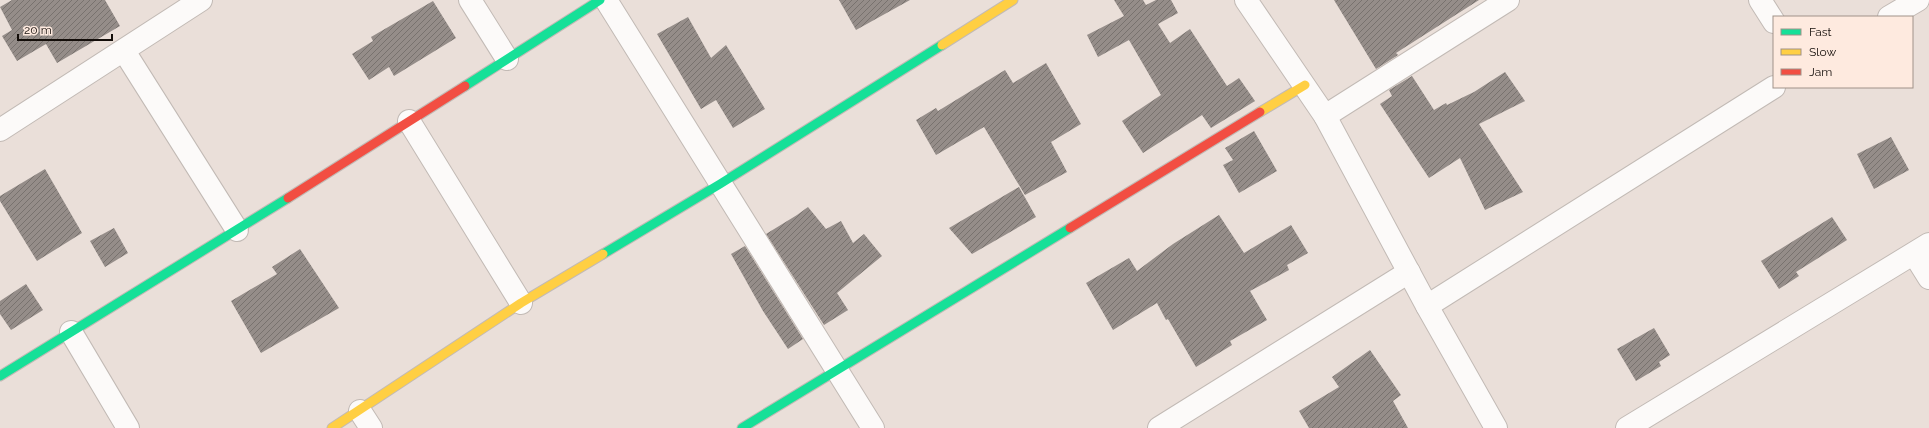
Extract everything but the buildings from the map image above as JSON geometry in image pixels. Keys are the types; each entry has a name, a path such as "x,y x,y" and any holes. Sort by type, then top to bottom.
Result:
{"street":[{"path":"0,130 201,0"},
{"path":"470,0 507,60"},
{"path":"0,376 237,230 600,0"},
{"path":"606,0 873,428"},
{"path":"332,428 365,419 521,303 720,184 1014,0"},
{"path":"1246,0 1325,116 1426,306 1496,428"},
{"path":"1325,116 1508,0"},
{"path":"1760,0 1773,20"},
{"path":"1892,16 1918,0"},
{"path":"124,51 237,230"},
{"path":"742,428 1305,85"},
{"path":"1426,306 1773,88"},
{"path":"409,121 521,303"},
{"path":"1628,428 1922,249 1929,278"},
{"path":"1159,428 1408,272"},
{"path":"71,332 128,428"}],"traffic: fast":[{"path":"465,86 600,0"},
{"path":"603,254 720,184 942,45"},
{"path":"0,376 288,198"},
{"path":"742,428 1070,228"}],"traffic: slow":[{"path":"942,45 1013,0"},
{"path":"1260,112 1305,85"},
{"path":"332,428 521,303 603,254"}],"traffic: jam":[{"path":"288,198 465,86"},
{"path":"1070,228 1260,112"}]}
